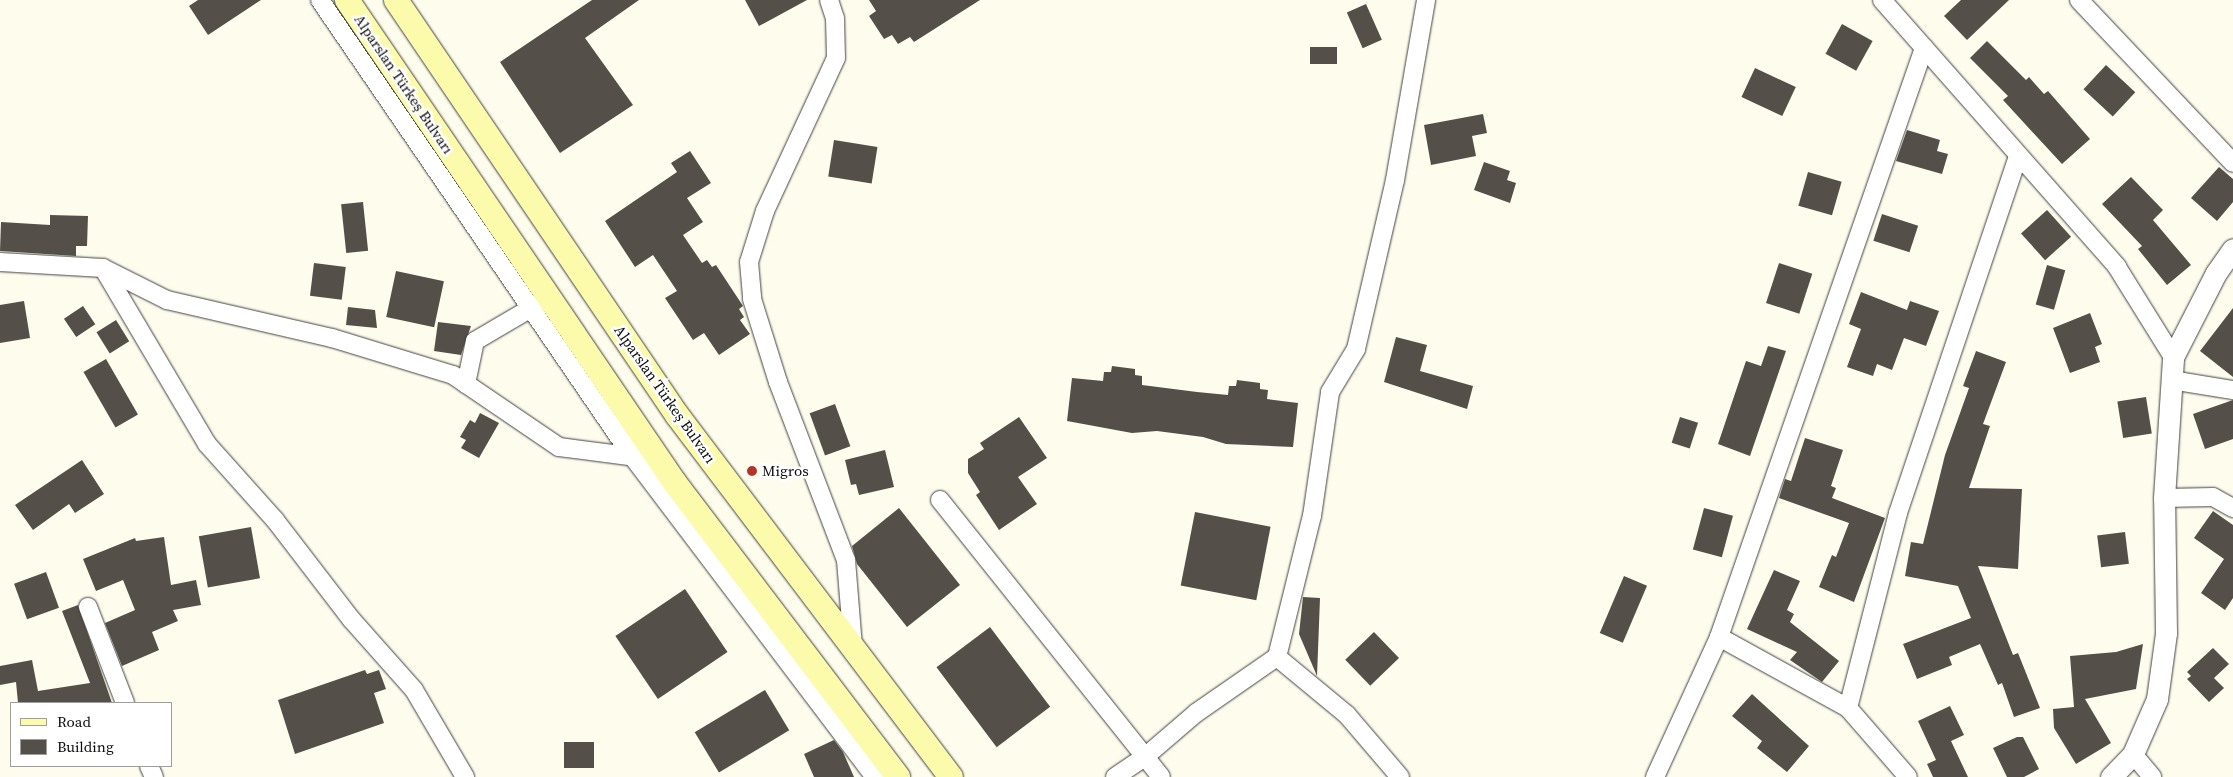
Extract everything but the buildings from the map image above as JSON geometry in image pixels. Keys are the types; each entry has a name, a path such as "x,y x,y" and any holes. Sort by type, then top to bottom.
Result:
{"main road":[{"name":"Alparslan Türkeş Bulvarı","path":"347,0 539,303 898,777"},
{"name":"Alparslan Türkeş Bulvarı","path":"396,0 677,415 951,777"}],"street":[{"path":"320,0 539,303 632,456 875,777"},
{"path":"829,0 835,18 836,58 764,211 749,262 752,298 778,382 846,560 853,647"},
{"path":"1115,777 1146,756 1196,713 1277,657 1312,516 1330,392 1356,349 1391,199 1426,0"},
{"path":"1882,0 2117,267 2173,356"},
{"path":"2078,0 2233,163"},
{"path":"1655,777 1719,637 1924,48"},
{"path":"1848,708 1898,513 2018,156"},
{"path":"2111,777 2133,754 2157,699 2166,634 2164,498 2173,356 2216,273 2233,249"},
{"path":"0,262 103,268 167,300 332,338 453,375 559,448 632,456 662,463"},
{"path":"103,268 207,444 275,520 351,619 414,690 465,777"},
{"path":"466,384 476,341 539,303"},
{"path":"2171,380 2233,390"},
{"path":"2164,498 2213,497 2233,508"},
{"path":"940,500 1161,777"},
{"path":"88,607 125,702"},
{"path":"1719,637 1848,708 1908,777"},
{"path":"1277,657 1346,715 1400,777"},
{"path":"2133,754 2152,777"}],"place":[{"name":"Migros","path":"752,471"}]}
